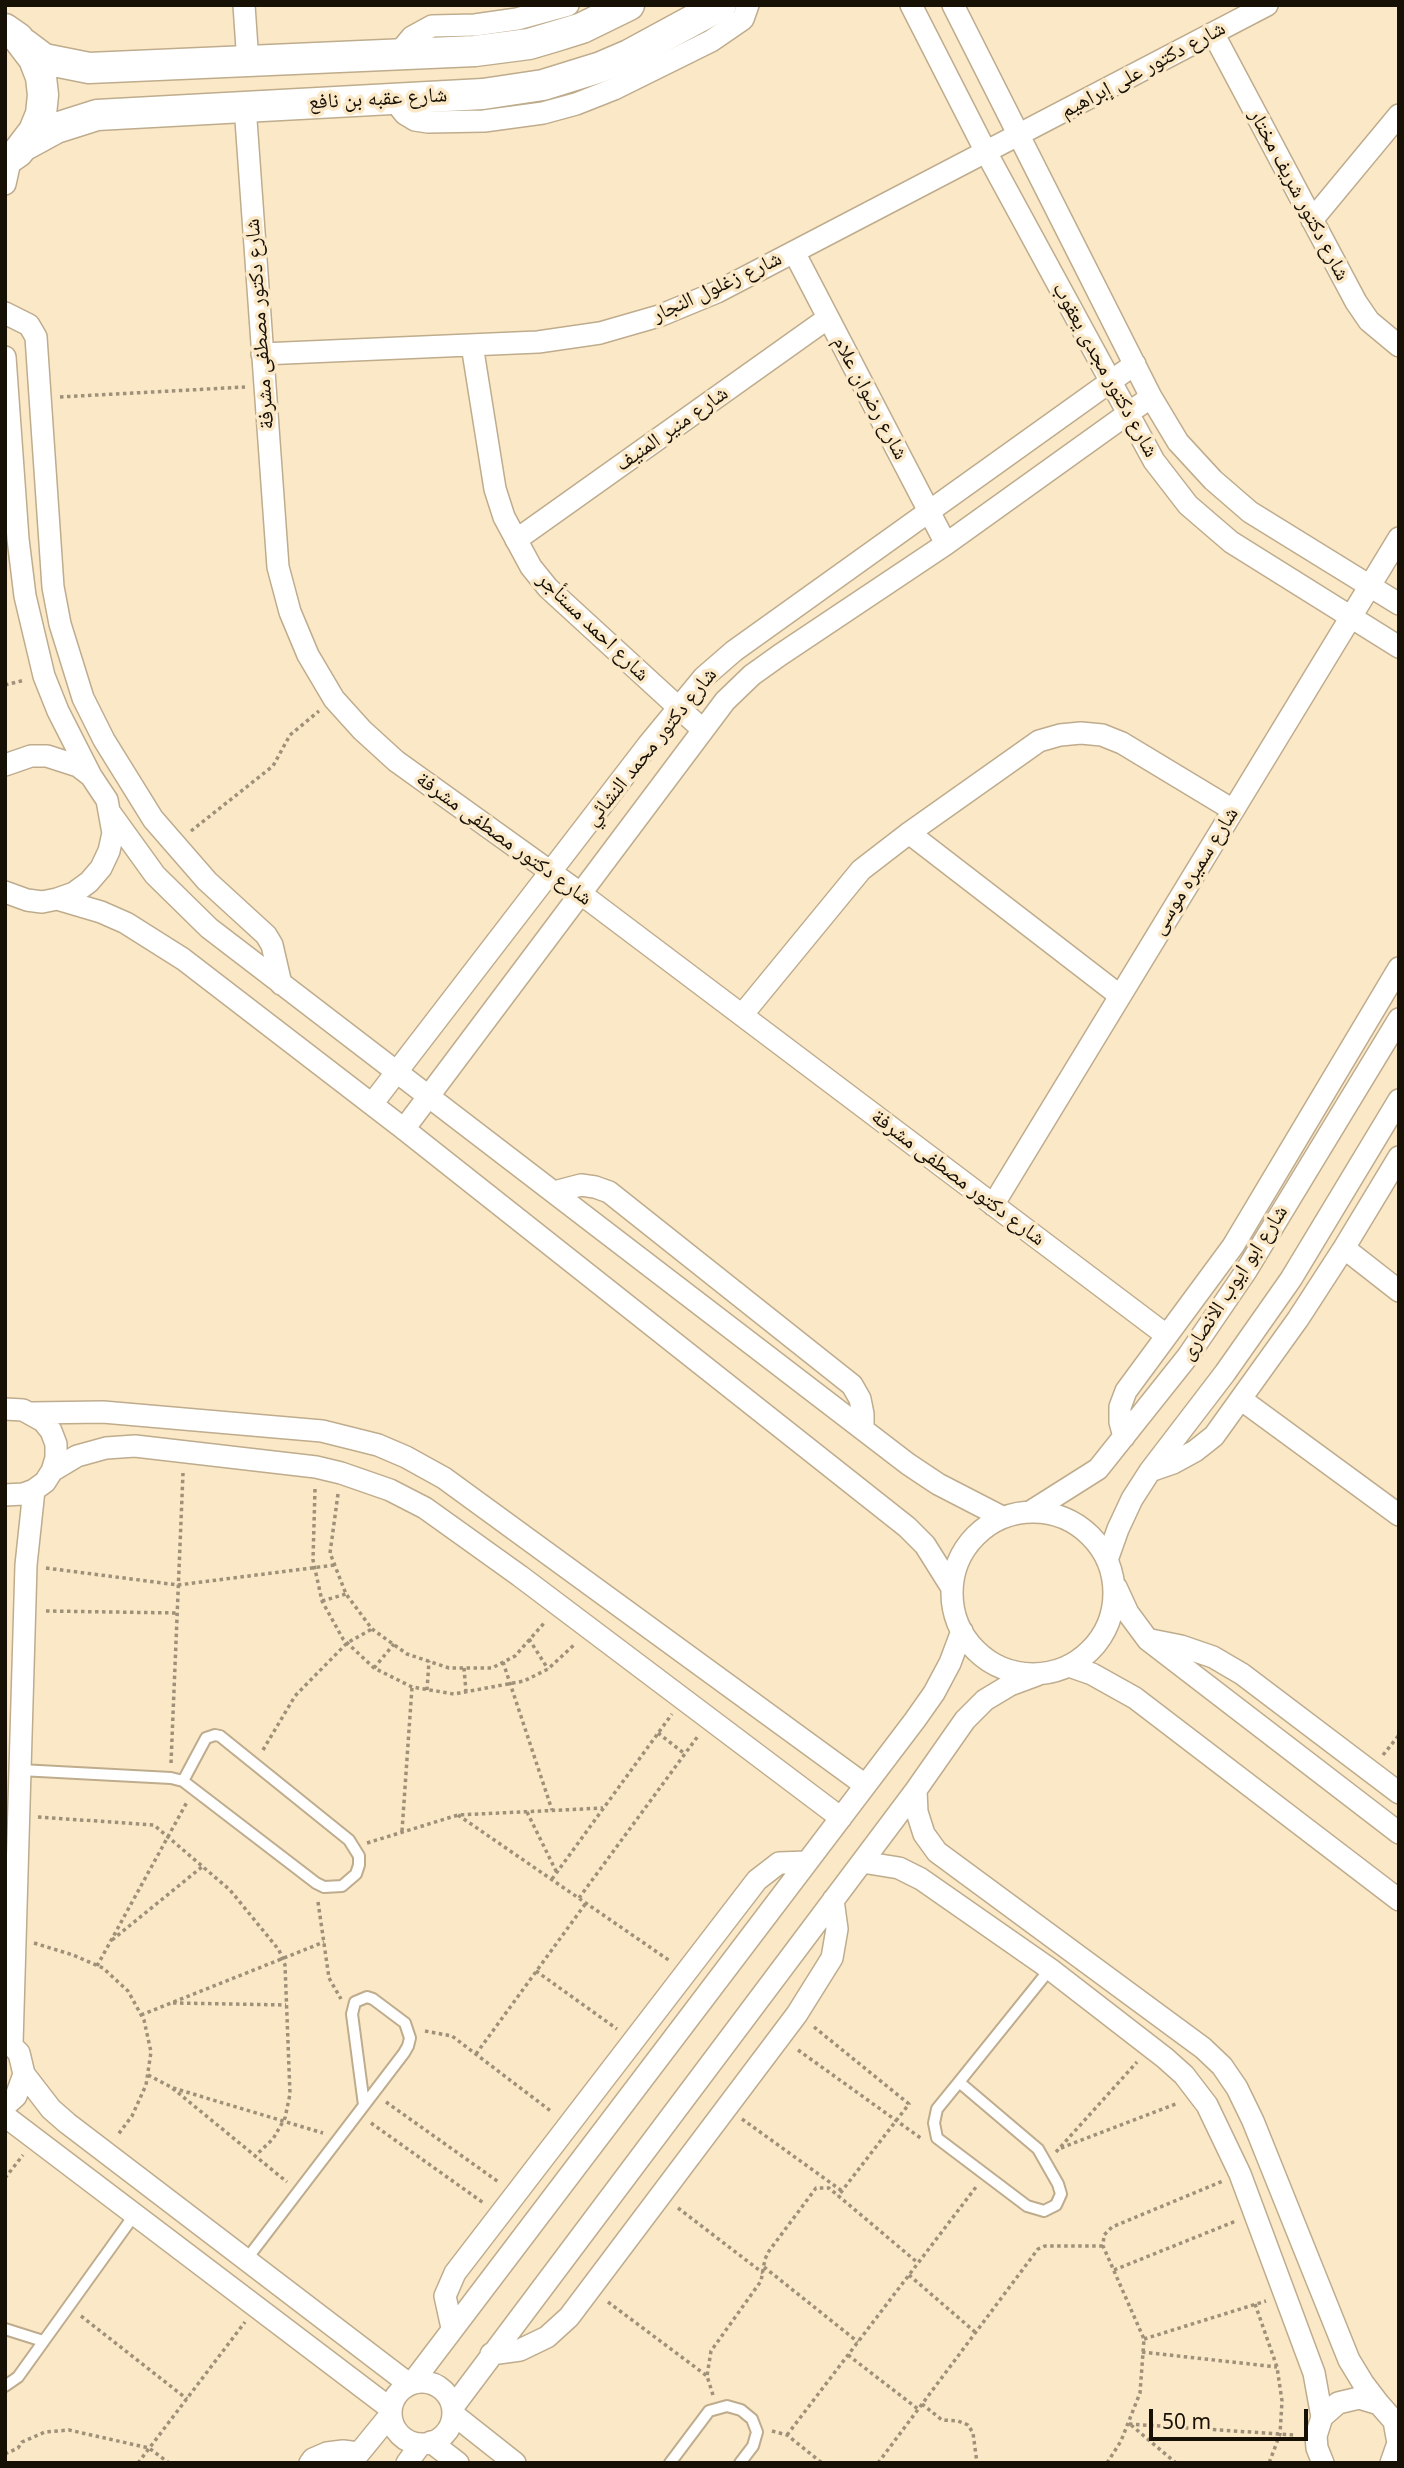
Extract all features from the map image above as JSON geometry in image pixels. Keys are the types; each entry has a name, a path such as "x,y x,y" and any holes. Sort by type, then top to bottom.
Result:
{"street":[{"path":"244,5 248,63"},
{"path":"397,55 411,37 432,26 475,25 517,19 568,5"},
{"name":"شارع عقبه بن نافع","path":"11,32 44,59 89,68 248,63 475,51 529,44 582,28 629,5"},
{"name":"شارع عقبه بن نافع","path":"11,162 56,128 97,115 503,92 543,85 629,55 721,5"},
{"path":"393,99 405,114 415,120 428,122 484,121 543,113 614,89 700,47 743,19 748,5"},
{"name":"شارع دكتور مجدى يعقوب","path":"911,5 986,152 1154,461 1188,505 1231,542 1399,647"},
{"name":"شارع دكتور مجدى يعقوب","path":"953,5 1151,397 1178,442 1230,496 1250,512 1399,604"},
{"name":"شارع دكتور على إبراهيم","path":"1019,135 1267,5"},
{"path":"11,32 34,60 41,77 43,95 41,114 34,131 11,162"},
{"name":"شارع دكتور شريف مختار","path":"1213,33 1356,302 1369,321 1399,346"},
{"name":"شارع دكتور مصطفى مشرفة","path":"245,106 278,567 290,612 303,645 334,699 362,730 396,761 580,893 1166,1335"},
{"path":"1312,220 1399,115"},
{"name":"شارع زغلول النجار","path":"262,354 538,342 600,333 647,320 717,292 1019,135"},
{"name":"شارع رضوان علام","path":"794,252 946,544"},
{"path":"5,313 34,331 37,344 53,587 60,624 83,698 104,740 153,819 207,881 266,935 272,945 281,984"},
{"name":"شارع منير المنيف","path":"516,540 828,318"},
{"name":"شارع احمد مستأجر","path":"472,345 495,489 504,517 531,567 548,588 702,729"},
{"path":"5,357 18,539 25,596 44,676 58,711 91,776 107,800 113,833 101,868 89,882 74,893 42,902 8,896"},
{"name":"شارع دكتور محمد النشائي","path":"372,1104 678,707 704,677 734,651 1135,364"},
{"name":"شارع دكتور محمد النشائي","path":"404,1129 725,701 752,675 946,544 1151,397"},
{"name":"شارع سميره موسى","path":"993,1205 1399,538"},
{"path":"741,1015 861,870 909,832 1039,741 1081,733 1122,743 1233,810"},
{"path":"5,765 31,756 47,756 78,766 91,776"},
{"path":"111,814 155,875 209,928 863,1429 938,1484 1002,1517"},
{"path":"909,832 1119,995"},
{"path":"57,899 101,912 158,942 372,1104 907,1527 925,1545 952,1588"},
{"path":"1124,1437 1120,1407 1126,1391 1233,1246 1399,968"},
{"name":"شارع ابو ايوب الانصارى","path":"1030,1512 1098,1469 1188,1356 1246,1271 1399,1019"},
{"name":"شارع ابو ايوب الانصارى","path":"1107,1560 1132,1499 1291,1279 1399,1100"},
{"path":"1150,1471 1195,1451 1214,1436 1242,1400 1344,1248 1399,1157"},
{"path":"554,1192 581,1185 609,1192 852,1385 860,1399 863,1429"},
{"path":"1344,1248 1399,1291"},
{"path":"1242,1400 1399,1515"},
{"path":"5,1409 23,1410 43,1421 51,1432 56,1458 52,1471 34,1490 23,1494 5,1494"},
{"path":"32,1413 103,1412 322,1431 368,1442 406,1457 444,1478 865,1786"},
{"path":"52,1471 78,1456 106,1448 135,1446 316,1468 341,1473 390,1490 425,1508 591,1629 841,1818"},
{"path":"34,1490 26,1565 15,1936 8,2042 19,2053 24,2074 51,2109 105,2153 411,2383 433,2383 442,2389 453,2410 515,2463"},
{"path":"1037,1675 1010,1671 985,1659 966,1640 955,1615 952,1588 958,1562 969,1544 984,1528 1002,1517 1030,1512 1049,1513 1084,1529 1107,1560 1113,1582 1128,1613 1148,1640 1399,1833"},
{"path":"407,2463 426,2443 449,2429 453,2410 491,2354 916,1790 965,1720 985,1700 1010,1685 1069,1666 1090,1651 1105,1631 1113,1607 1113,1582"},
{"path":"310,2463 327,2453 343,2451 354,2458 391,2411 397,2394 411,2383 934,1693 962,1631"},
{"path":"1148,1640 1192,1649 1213,1657 1242,1674 1399,1793"},
{"path":"1069,1666 1092,1674 1135,1699 1399,1900"},
{"path":"916,1790 917,1812 924,1834 936,1852 1203,2048 1222,2066 1237,2088 1253,2121 1349,2360 1389,2410 1398,2432 1398,2443 1391,2463"},
{"path":"452,2328 445,2296 455,2273 757,1880 779,1863 807,1862"},
{"path":"862,1862 899,1868 921,1879 1050,1969 1184,2075 1223,2137 1240,2174 1314,2374 1317,2445"},
{"path":"491,2354 520,2350 547,2337 569,2316 780,2037 832,1958 837,1929 833,1900"},
{"path":"5,2106 16,2096 24,2074"},
{"path":"5,2116 391,2411 395,2429 406,2440 426,2443 458,2463"},
{"path":"1317,2445 1329,2409 1348,2399 1370,2399 1389,2410"}],"lane":[{"path":"20,1770 171,1777 194,1788 316,1883 333,1888 350,1881 359,1865 355,1847 220,1736 211,1736 203,1742 183,1781"},
{"path":"959,2082 1027,2138 1047,2162 1061,2194 1056,2205 1044,2211 1027,2206 937,2138 934,2123 937,2109 1050,1969"},
{"path":"246,2260 340,2137 361,2109 373,2093 408,2046 409,2030 405,2023 373,1999 360,1998 352,2007 361,2109"},
{"path":"5,2386 18,2377 135,2214"},
{"path":"5,2329 43,2341"},
{"path":"670,2463 709,2411 727,2406 741,2410 752,2419 757,2432 753,2446 740,2463"}],"path":[{"path":"41,398 264,386"},
{"path":"174,845 273,766 290,736 334,699"},
{"path":"171,1777 184,1450"},
{"path":"316,1468 314,1568 322,1601 347,1643 374,1668 412,1687 454,1694 510,1685 524,1682 548,1669 591,1629"},
{"path":"341,1473 330,1553 346,1594 372,1629 407,1654 449,1668 492,1668 515,1656 559,1606"},
{"path":"26,1565 178,1585 335,1565"},
{"path":"322,1601 346,1594"},
{"path":"25,1611 177,1613"},
{"path":"254,1763 295,1696 347,1643 372,1629"},
{"path":"529,1639 548,1669"},
{"path":"374,1668 394,1644"},
{"path":"427,1689 429,1661"},
{"path":"503,1662 552,1811"},
{"path":"464,1668 466,1692"},
{"path":"402,1832 412,1687"},
{"path":"552,1880 683,1699"},
{"path":"579,1898 710,1719"},
{"path":"658,1733 685,1754"},
{"path":"97,1966 194,1788"},
{"path":"355,1847 458,1815 603,1808"},
{"path":"527,1812 557,1873"},
{"path":"19,1815 154,1825 230,1890 279,1950 285,1965 290,2094 283,2120 273,2139 255,2155"},
{"path":"458,1815 686,1972"},
{"path":"111,1941 203,1866"},
{"path":"316,1883 329,1978 342,2000 352,2007"},
{"path":"476,2054 586,1903"},
{"path":"15,1936 103,1968 128,1991 141,2015 150,2052 146,2085 132,2116 105,2153"},
{"path":"141,2015 324,1942"},
{"path":"536,1971 633,2041"},
{"path":"171,2003 286,2005"},
{"path":"797,2014 909,2105 838,2196"},
{"path":"409,2030 433,2031 452,2036 569,2125"},
{"path":"780,2037 922,2139 937,2138"},
{"path":"1047,2162 1150,2047"},
{"path":"148,2075 171,2087 340,2137"},
{"path":"171,2087 299,2191"},
{"path":"373,2093 516,2194"},
{"path":"1059,2148 1199,2095"},
{"path":"726,2108 842,2191"},
{"path":"361,2109 500,2214"},
{"path":"5,2178 35,2138"},
{"path":"787,2435 986,2174"},
{"path":"1107,2463 1129,2424 1140,2393 1144,2339 1103,2246 1104,2235 1112,2227 1240,2174"},
{"path":"717,2407 707,2376 711,2351 761,2281 769,2251 816,2188 829,2188 918,2263"},
{"path":"660,2195 858,2342"},
{"path":"1114,2270 1254,2214"},
{"path":"878,2463 1038,2249 1045,2246 1103,2246"},
{"path":"909,2275 975,2332"},
{"path":"590,2288 707,2376"},
{"path":"1144,2339 1284,2295"},
{"path":"1255,2304 1277,2367 1282,2401 1280,2434 1269,2463"},
{"path":"69,2306 187,2399"},
{"path":"138,2463 257,2307"},
{"path":"1142,2352 1277,2367"},
{"path":"848,2355 918,2409"},
{"path":"922,2404 942,2420 968,2425 973,2433 977,2463"},
{"path":"1129,2424 1280,2434 1317,2445"},
{"path":"1129,2424 1176,2463"},
{"path":"5,2454 18,2448 22,2442 45,2432 69,2430 149,2448 169,2463"},
{"path":"757,2432 779,2432 787,2435 822,2463"}]}
